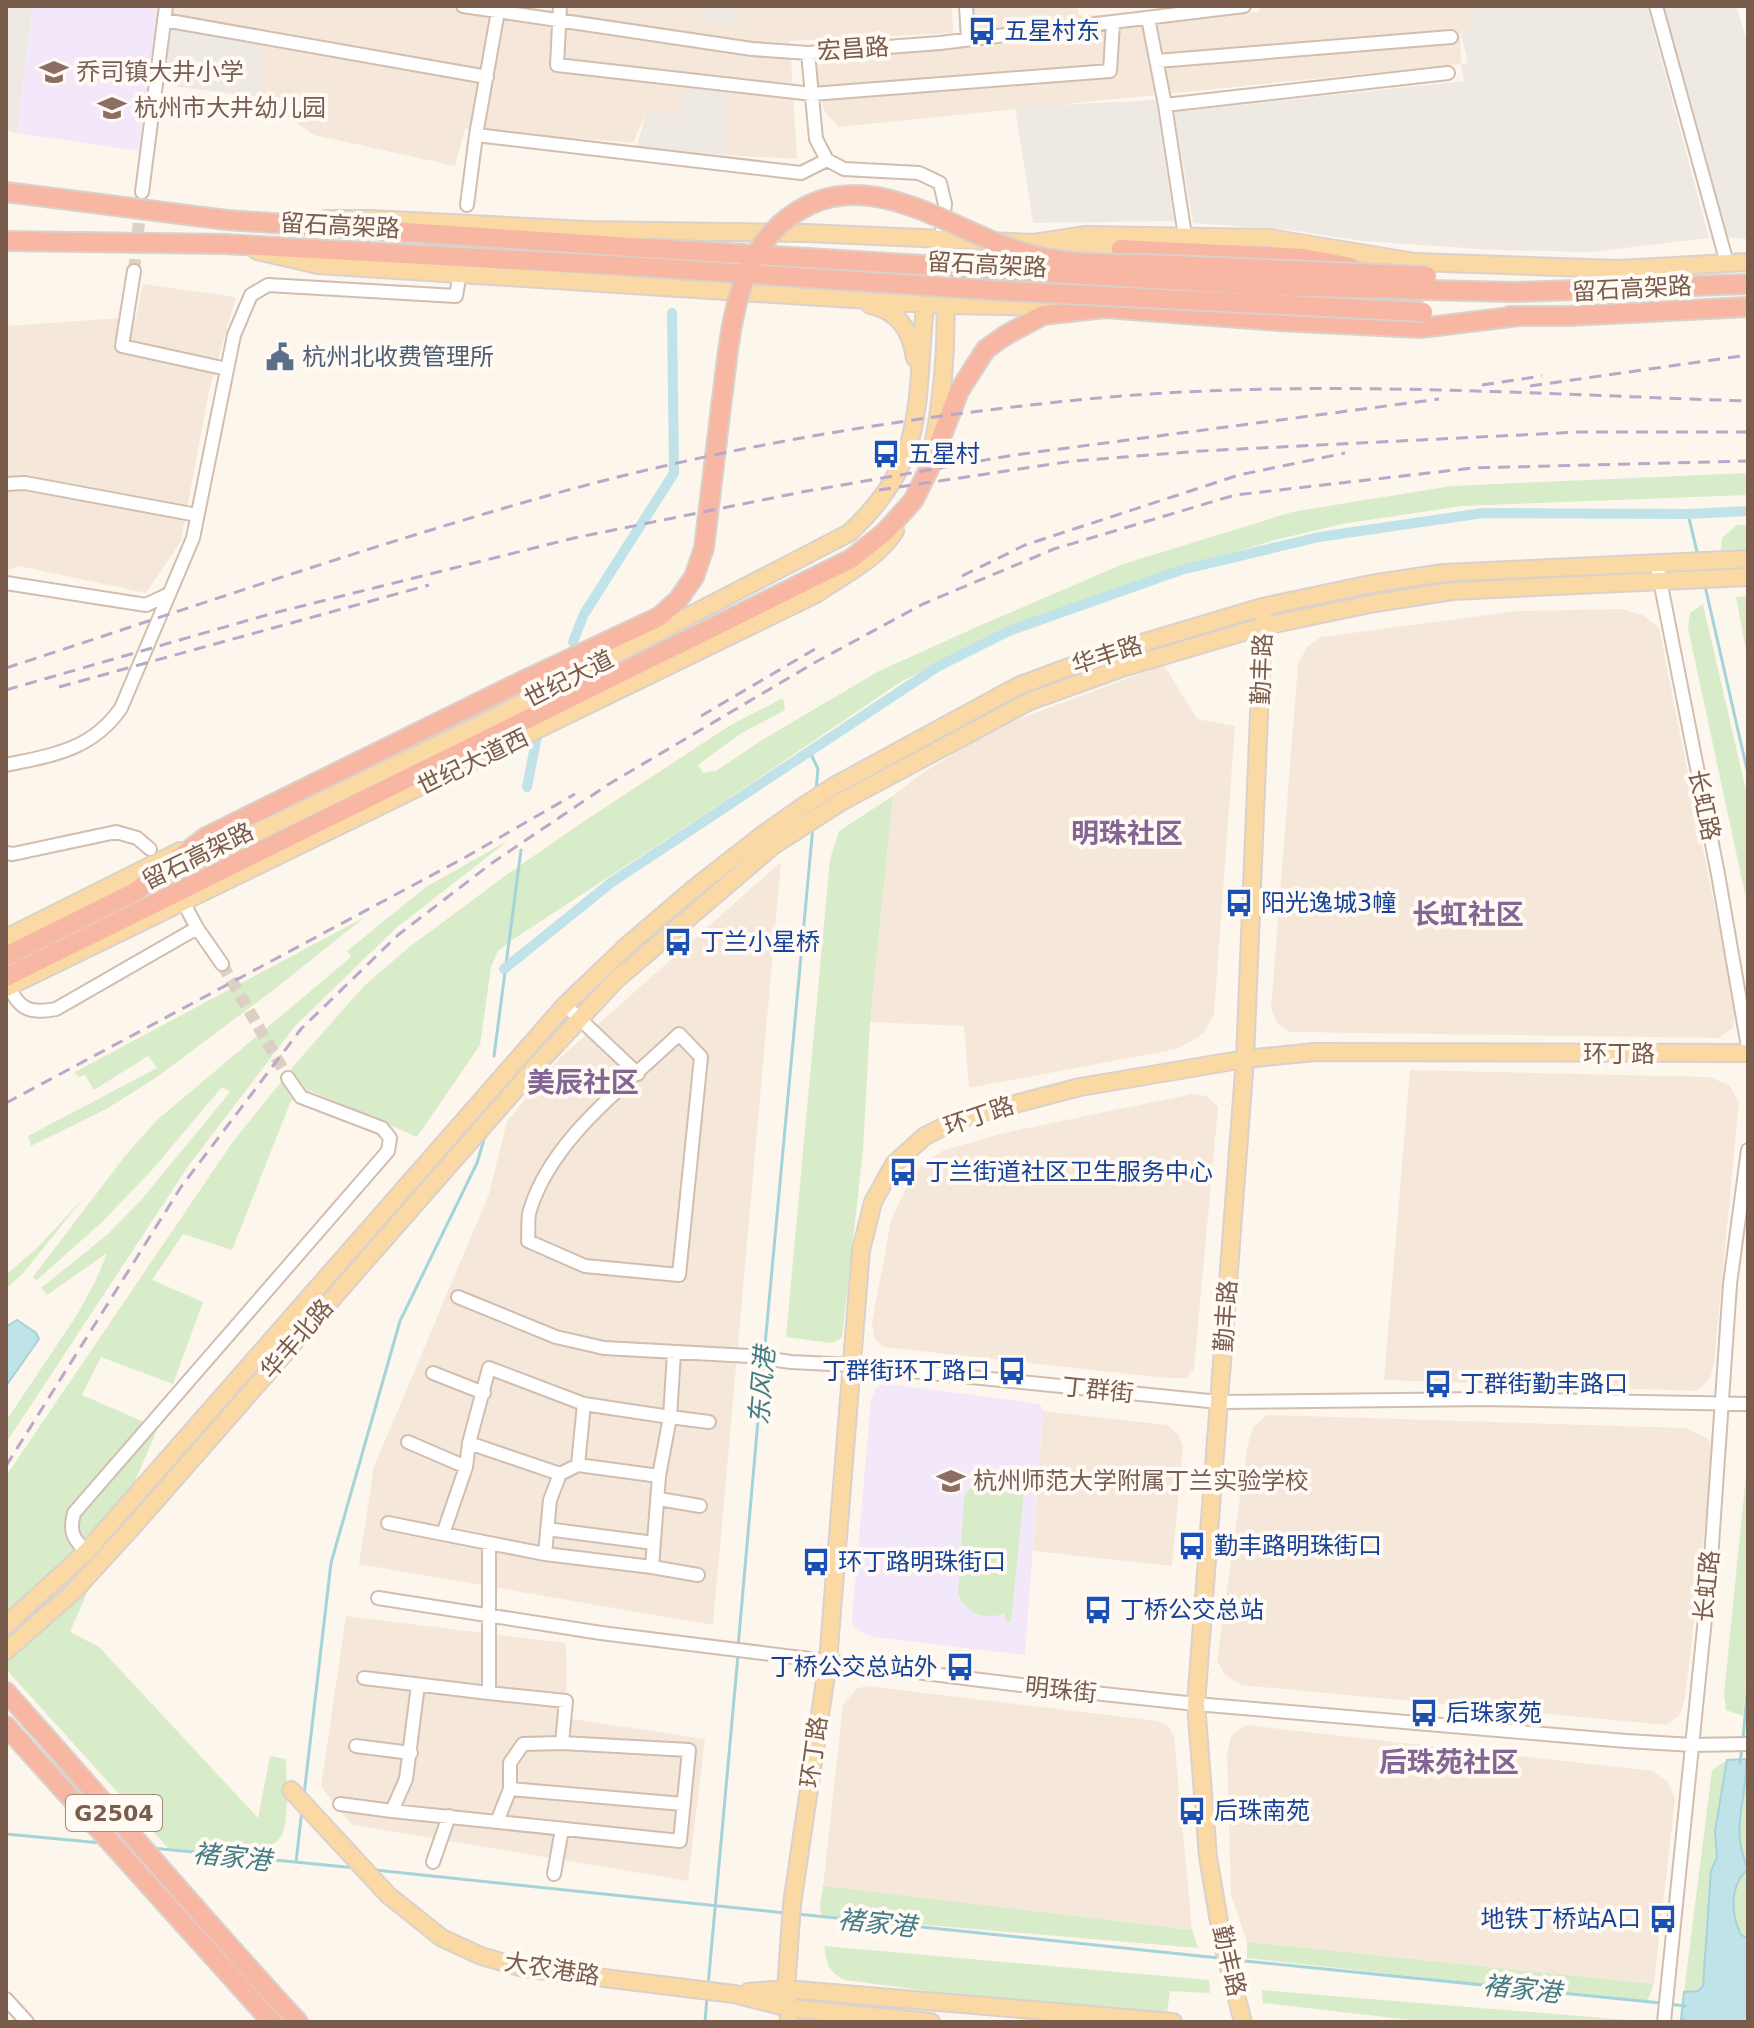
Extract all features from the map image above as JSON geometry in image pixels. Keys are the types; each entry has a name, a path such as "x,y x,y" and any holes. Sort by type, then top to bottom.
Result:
{"highway":[{"name":"留石高架路","path":"6,192 227,220 1267,286 1427,283 1551,291 1748,284"},
{"name":"留石高架路","path":"6,956 135,892 206,837 659,617 678,600 694,577 704,548 736,302 751,263 762,246 779,227 807,205 841,197 885,199 911,206 1004,247 1068,261 1385,274"},
{"name":"留石高架路","path":"6,241 224,244 1004,291 1519,316 1748,307"},
{"path":"1121,249 1303,258 1427,283"},
{"name":"留石高架路","path":"7,985 851,559 873,542 913,501 929,469 959,391 986,349 1043,315 1105,308 1420,328 1519,316"},
{"name":"G2504","path":"6,1692 100,1796 218,1936 298,2022"},
{"name":"G2504","path":"6,1726 272,2022"}],"main road":[{"path":"227,220 371,219 586,230 807,233 1121,249"},
{"path":"1034,243 1086,235 1269,238 1415,262 1619,269 1748,262"},
{"path":"920,388 925,303 941,240"},
{"path":"929,469 943,394 947,305 941,240"},
{"path":"224,244 318,265 947,305 1105,308"},
{"path":"840,298 878,306 895,315 907,328 920,388"},
{"name":"世纪大道","path":"135,892 485,722 849,533 875,510 897,479 913,436 920,388"},
{"name":"华丰路","path":"580,1019 616,980 774,845 801,829 838,794 1018,686 1101,655 1262,607 1371,584 1443,573 1748,559"},
{"name":"华丰路","path":"565,1005 692,890 805,805 838,794 1030,701 1119,669 1264,626 1361,606 1452,591 1748,577"},
{"name":"勤丰路","path":"1243,2022 1223,1945 1208,1857 1196,1704 1245,1059 1264,626 1262,607"},
{"path":"250,816 306,808"},
{"path":"6,938 206,837"},
{"name":"华丰北路","path":"6,1625 86,1552 565,1005"},
{"name":"华丰北路","path":"6,1651 74,1591 137,1522 580,1019"},
{"name":"环丁路","path":"789,2015 786,1989 792,1904 828,1661 861,1250 873,1202 894,1164 925,1136 961,1118 1080,1087 1245,1059 1315,1052 1748,1053"},
{"name":"大农港路","path":"293,1793 388,1895 442,1938 481,1956 523,1968 734,1994 786,1989 1173,2022"},
{"name":"大农港路","path":"734,1994 789,2015 931,2022"}],"street":[{"path":"142,192 166,6"},
{"name":"宏昌路","path":"463,6 752,49 808,53 968,39 1244,6"},
{"path":"560,6 557,65 812,94 1110,71 1113,23"},
{"path":"966,6 968,39"},
{"path":"1656,6 1727,263"},
{"path":"467,205 498,11"},
{"path":"1148,18 1185,236"},
{"path":"164,20 487,77"},
{"path":"1157,61 1451,37"},
{"path":"808,53 816,139 827,160 844,169 919,173 940,183 945,204 941,240"},
{"path":"1165,105 1448,73"},
{"path":"476,135 801,173 827,160"},
{"path":"134,271 122,346 227,369"},
{"path":"6,765 88,743 109,726 121,708 193,538 234,335 251,295 268,285 456,296 458,284"},
{"path":"6,484 25,483 197,515"},
{"name":"长虹路","path":"1657,565 1718,874 1748,1047"},
{"path":"6,583 146,605 169,594"},
{"path":"6,853 116,832 137,838 150,849"},
{"path":"187,909 222,964"},
{"path":"7,985 15,1000 26,1009 41,1012 56,1009 197,928"},
{"path":"565,1005 638,1074"},
{"path":"679,1034 701,1057 679,1275 585,1266 528,1241 529,1212 548,1170 575,1133 638,1074 679,1034"},
{"path":"86,1552 73,1538 71,1526 74,1513 388,1151 390,1138 382,1128 301,1097 288,1078"},
{"name":"长虹路","path":"1665,2010 1693,1745 1723,1404 1730,1284 1748,1150"},
{"name":"丁群街","path":"458,1297 556,1337 604,1348 852,1365 1219,1402 1486,1399 1748,1404"},
{"path":"652,1567 659,1476 670,1417 674,1352"},
{"path":"443,1534 466,1467 469,1443 489,1368 584,1404 709,1422"},
{"path":"433,1373 484,1393"},
{"path":"578,1465 584,1404"},
{"path":"408,1442 466,1467"},
{"path":"469,1443 560,1474"},
{"path":"545,1554 550,1500 560,1474 578,1465 659,1476"},
{"path":"659,1499 700,1506"},
{"path":"388,1523 545,1554 698,1575"},
{"path":"547,1529 654,1543"},
{"path":"489,1543 489,1693"},
{"name":"明珠街","path":"378,1598 755,1653 1196,1704 1693,1745 1742,1744"},
{"path":"364,1678 566,1701 562,1743"},
{"path":"392,1811 406,1779 418,1685"},
{"path":"340,1804 392,1811 449,1816 497,1822 680,1841 689,1750 562,1743 523,1744 510,1763 510,1789 497,1822"},
{"path":"356,1746 411,1753"},
{"path":"510,1789 683,1804"},
{"path":"433,1862 449,1816"},
{"path":"554,1874 562,1829"},
{"path":"6,1999 27,2022"}],"shaded area":[{"path":"6,6 33,6 17,133 6,130"},
{"name":"乔司镇大井小学","path":"33,6 158,6 139,151 17,133"},
{"path":"166,6 452,6 557,20 560,6 700,6 701,22 736,24 736,6 952,6 953,33 790,41 797,159 724,155 726,91 678,115 646,113 633,143 465,129 455,166 314,135 259,97 262,37 164,20"},
{"path":"700,6 736,6 737,24 700,22"},
{"path":"970,6 1077,6 1079,15 1259,12 1260,6 1470,6 1474,21 1460,31 1461,64 839,127 824,111 815,64 970,43"},
{"path":"1470,6 1647,6 1709,238 1591,252 1495,250 1362,241 1290,230 1193,223 1174,112 1464,81 1461,64 1468,63 1460,31 1474,21"},
{"path":"1656,6 1736,6 1748,44 1748,239 1724,237"},
{"path":"169,27 262,37 259,97 163,85"},
{"path":"690,87 726,91 724,155 637,146 646,113 678,115"},
{"path":"1156,100 1174,221 1033,223 1015,107"},
{"path":"143,284 236,297 209,391 181,541 146,593 19,566 6,571 6,326 136,317"},
{"path":"1621,609 1643,615 1659,628 1735,1009 1733,1028 1719,1038 1290,1032 1277,1023 1271,1008 1298,664 1307,647 1321,637 1518,611"},
{"path":"1164,665 1197,719 1235,726 1214,1015 1203,1034 1177,1049 969,1088 964,1026 870,1022 893,796 918,776 994,728"},
{"path":"781,862 713,1625 359,1564 374,1467 489,1194 507,1121 560,1058"},
{"path":"1410,1070 1710,1077 1730,1086 1739,1103 1710,1379 1696,1391 1384,1380"},
{"path":"1192,1094 1207,1096 1218,1107 1194,1369 1186,1378 884,1347 874,1338 872,1323 891,1221 906,1187 923,1164 944,1150 1004,1133"},
{"name":"杭州师范大学附属丁兰实验学校","path":"882,1383 1040,1404 1043,1411 1025,1655 874,1637 862,1633 853,1625 871,1399"},
{"path":"1043,1411 1167,1425 1179,1435 1183,1447 1172,1566 1033,1551"},
{"path":"1267,1415 1685,1428 1707,1438 1714,1451 1685,1699 1680,1715 1666,1725 1241,1685 1225,1675 1217,1660 1247,1448 1253,1427"},
{"path":"346,1616 566,1643 567,1718 705,1739 688,1881 352,1825 321,1787"},
{"path":"867,1686 1158,1721 1169,1727 1174,1737 1192,1930 823,1887 843,1705 856,1689"},
{"name":"后珠家苑","path":"1246,1725 1653,1771 1668,1782 1675,1799 1654,1984 1247,1942 1231,1895 1227,1754 1231,1736"}],"green space":[{"path":"1748,473 1748,495 1462,506 1342,524 1180,568 1074,605 967,649 902,681 512,940 498,951 491,967 480,1045 417,1137 311,1091 301,1090 290,1103 232,1250 183,1234 152,1280 203,1302 173,1384 101,1357 82,1395 158,1428 70,1632 99,1647 258,1818 270,1756 286,1759 286,1812 284,1829 278,1841 266,1849 251,1853 215,1854 168,1848 6,1669 6,1476 232,1143 364,986 408,948 583,822 729,726 783,698 785,710 740,734 698,765 703,773 716,771 879,671 979,626 1123,564 1292,512 1451,486"},
{"path":"1737,525 1748,525 1748,549 1721,550 1722,538"},
{"path":"1748,596 1748,661 1736,597"},
{"path":"1703,604 1748,799 1748,908 1688,628 1690,613"},
{"path":"893,796 870,1022 863,1150 842,1338 831,1343 786,1337 830,859 839,831"},
{"path":"509,840 396,928 295,1026 189,1165 6,1443 6,1421 77,1315 107,1253 47,1295 41,1288 108,1234 143,1198 230,1092 222,1087 151,1171 101,1223 36,1281 33,1277 125,1156 157,1120 351,957 347,951 426,887"},
{"path":"365,917 157,1077 108,1108 31,1146 28,1136 157,1068 148,1056 94,1090 85,1075 78,1077 75,1072"},
{"path":"83,1199 24,1272 6,1289 6,1275 35,1250"},
{"path":"1748,1454 1748,1660 1743,1716 1726,1710 1724,1695"},
{"path":"1026,1473 1011,1622 1005,1621 1005,1613 983,1616 971,1611 958,1594 964,1498 974,1485 988,1479 1003,1480 1018,1489 1020,1474"},
{"path":"1746,1759 1748,1866 1741,1855 1737,1828"},
{"path":"1727,1760 1715,1831 1717,1857 1711,1871 1703,1986 1698,1991 1684,1992 1712,1770"},
{"path":"1748,1869 1748,1938 1741,1935 1738,1927 1734,1900 1737,1884"},
{"path":"823,1886 1192,1930 1198,1948 821,1916"},
{"path":"1247,1942 1654,1984 1647,2002 1247,1958"},
{"path":"824,1946 1209,1980 1210,1993 1170,1991 1166,2022 845,1980 829,1966"},
{"path":"1262,1990 1652,2022 1428,2022 1263,2003"}],"water":[{"path":"17,1320 36,1333 39,1339 6,1386 6,1327"},
{"path":"1746,1759 1740,1839 1748,1869 1737,1884 1734,1909 1741,1935 1748,1938 1748,2022 1690,2022 1681,2019 1684,1992 1698,1991 1703,1986 1711,1871 1717,1857 1715,1831 1727,1760"}],"waterway":[{"path":"573,642 584,614 674,473 672,313"},
{"path":"504,969 612,882 937,667 1009,631 1181,570 1319,537 1483,513 1688,514 1748,511"},
{"path":"1688,514 1698,556"},
{"path":"1705,586 1748,774"},
{"path":"527,787 537,736"},
{"name":"东风港","path":"810,752 818,769 816,791"},
{"name":"东风港","path":"764,1356 813,826"},
{"path":"494,1056 521,850"},
{"path":"304,1795 331,1563 400,1321 477,1163 485,1136"},
{"name":"东风港","path":"738,1647 763,1364"},
{"name":"东风港","path":"708,1986 738,1655"},
{"path":"1743,1739 1748,1682"},
{"path":"1740,1763 1742,1747"},
{"path":"296,1862 302,1810"},
{"name":"褚家港","path":"6,1834 101,1843"},
{"name":"褚家港","path":"152,1848 356,1868"},
{"name":"褚家港","path":"375,1870 785,1913"},
{"name":"褚家港","path":"797,1914 1219,1958"},
{"name":"褚家港","path":"1235,1960 1661,2003"},
{"name":"东风港","path":"705,2022 707,1997"},
{"name":"褚家港","path":"1668,2004 1685,2006"}],"tunnel":[{"path":"134,271 142,192"},
{"path":"222,964 288,1078"}],"railway":[{"path":"1530,386 1748,355"},
{"path":"1482,385 1542,376"},
{"path":"6,668 340,558 543,497 677,463 881,425 1087,399 1252,389 1418,390 1748,401"},
{"path":"6,690 270,614 574,538 802,492 1014,455 1439,399"},
{"path":"879,490 1073,461 1201,451 1579,432 1748,432"},
{"path":"962,576 1025,545 1239,475 1345,453"},
{"path":"6,1466 181,1187 301,1029 398,935 492,863 609,784 814,663 923,604 1054,549 1235,495 1473,468 1748,461"},
{"path":"59,687 429,585"},
{"path":"701,716 815,649"},
{"path":"6,1103 464,858 575,794"}],"place":[{"name":"五星村东","path":"982,31"},
{"name":"乔司镇大井小学","path":"54,72"},
{"name":"杭州市大井幼儿园","path":"112,108"},
{"name":"杭州北收费管理所","path":"280,357"},
{"name":"五星村","path":"886,454"},
{"name":"阳光逸城3幢","path":"1239,903"},
{"name":"丁兰小星桥","path":"678,942"},
{"name":"丁兰街道社区卫生服务中心","path":"903,1172"},
{"name":"丁群街环丁路口","path":"1012,1371"},
{"name":"丁群街勤丰路口","path":"1438,1384"},
{"name":"杭州师范大学附属丁兰实验学校","path":"951,1481"},
{"name":"勤丰路明珠街口","path":"1192,1546"},
{"name":"环丁路明珠街口","path":"816,1562"},
{"name":"丁桥公交总站","path":"1098,1610"},
{"name":"丁桥公交总站外","path":"960,1667"},
{"name":"后珠家苑","path":"1424,1713"},
{"name":"后珠南苑","path":"1192,1811"},
{"name":"地铁丁桥站A口","path":"1663,1919"}],"district":[{"name":"明珠社区","path":"1127,833"},
{"name":"长虹社区","path":"1468,914"},
{"name":"美辰社区","path":"583,1082"},
{"name":"后珠苑社区","path":"1449,1762"}]}
